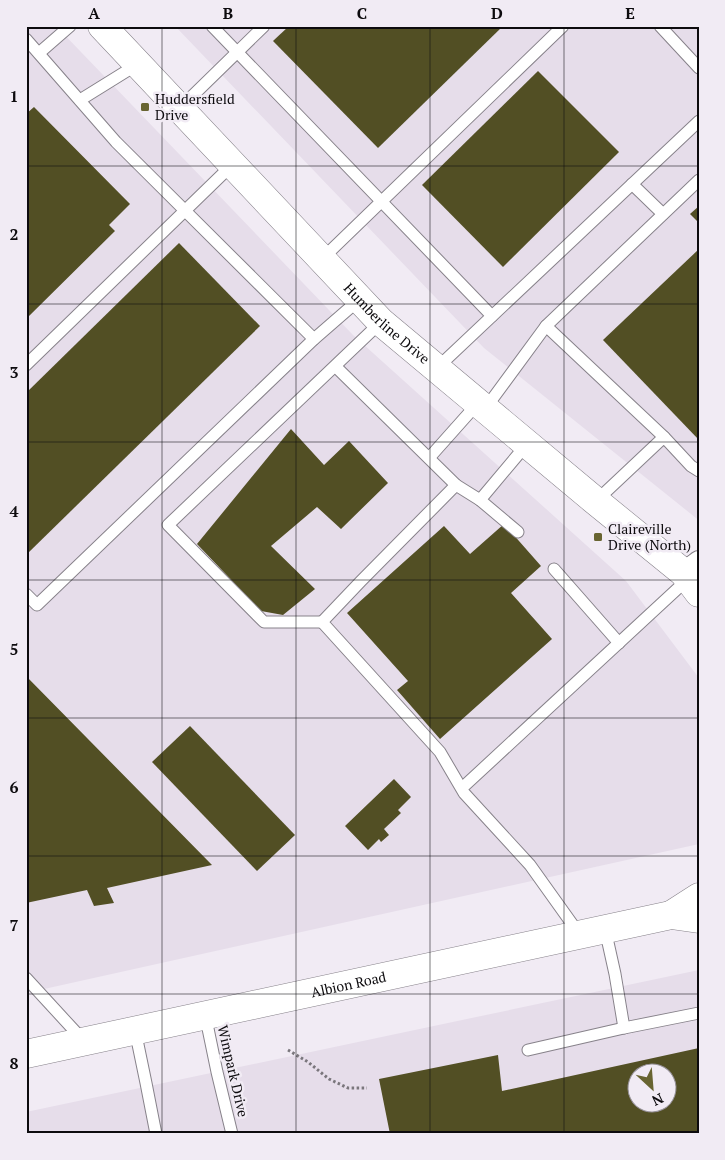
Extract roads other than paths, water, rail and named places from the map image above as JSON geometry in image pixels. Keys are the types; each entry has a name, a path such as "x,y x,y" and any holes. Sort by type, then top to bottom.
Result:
{"street":[{"name":"Humberline Drive","path":"102,26 323,258 381,322 596,502 692,576"},
{"name":"Albion Road","path":"671,915 699,897"},
{"name":"Albion Road","path":"26,1054 671,915 699,918"}],"lane":[{"path":"39,53 70,26"},
{"path":"212,26 492,316"},
{"path":"180,108 264,26"},
{"path":"323,258 563,26"},
{"path":"660,26 699,68"},
{"path":"26,39 116,142 314,339"},
{"path":"80,100 138,64"},
{"path":"437,368 699,121"},
{"path":"26,365 233,164"},
{"path":"429,458 482,406 546,326 699,180"},
{"path":"632,184 663,214"},
{"path":"26,594 37,605 314,339 360,298"},
{"path":"381,322 336,367 168,525 264,622 322,622 456,485"},
{"path":"546,326 664,436 691,466 699,471"},
{"path":"336,367 456,485 480,500 518,532"},
{"path":"596,502 664,436"},
{"path":"480,500 528,444"},
{"path":"554,569 619,643"},
{"path":"462,788 692,576"},
{"path":"322,622 440,752 464,792 592,932 615,974 624,1028"},
{"path":"26,978 84,1041"},
{"path":"528,1050 699,1013"},
{"name":"Wimpark Drive","path":"205,1014 232,1134"},
{"path":"135,1030 156,1134"}],"place":[{"name":"Huddersfield Drive","path":"145,107"},
{"name":"Claireville Drive (North)","path":"598,537"}]}
